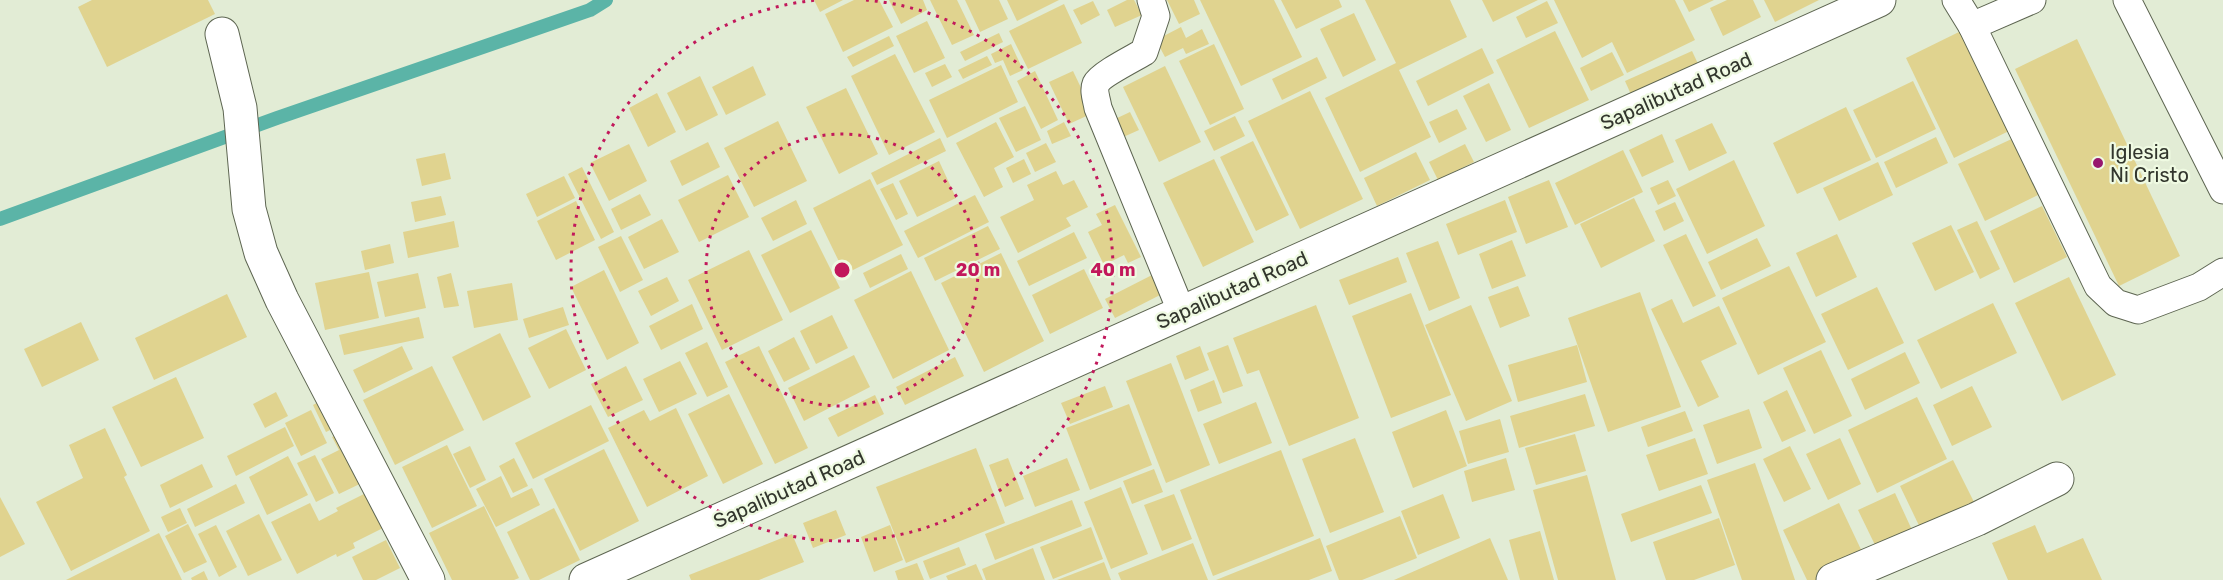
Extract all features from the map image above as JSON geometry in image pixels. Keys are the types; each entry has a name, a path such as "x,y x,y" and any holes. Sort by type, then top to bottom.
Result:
{"street":[{"name":"Sapalibutad Road","path":"585,580 1879,0"},
{"path":"222,34 240,108 249,208 261,253 282,300 428,580"},
{"path":"1833,580 1977,519 2057,478"}],"lane":[{"path":"1151,0 1156,16 1144,52 1106,74 1096,84 1095,95 1098,108 1182,313"},
{"path":"1956,0 1972,26 2098,286 2116,303 2138,309 2199,287 2223,272"},
{"path":"1972,26 2031,0"},
{"path":"2127,0 2223,190"}],"building":[{"path":"92,0 208,0 215,14 107,67 78,7"},
{"path":"814,0 843,0 820,12"},
{"path":"854,0 879,0 893,27 843,52 825,14"},
{"path":"889,0 923,0 927,10 901,24"},
{"path":"930,0 957,0 974,35 952,45"},
{"path":"965,0 999,0 1008,19 980,32"},
{"path":"1007,0 1059,0 1017,21"},
{"path":"1127,0 1134,0 1142,15 1115,27 1107,10"},
{"path":"1167,0 1194,0 1200,14 1179,24"},
{"path":"1200,0 1274,0 1302,57 1241,86"},
{"path":"1281,0 1339,0 1342,7 1296,29"},
{"path":"1365,0 1450,0 1467,37 1399,70 1431,137 1360,172 1325,98 1396,63"},
{"path":"1482,0 1538,0 1493,22"},
{"path":"1554,0 1675,0 1695,40 1627,73 1612,42 1582,58"},
{"path":"1683,0 1714,0 1689,12"},
{"path":"1727,0 1753,0 1761,17 1723,36 1710,8"},
{"path":"1764,0 1819,0 1775,22"},
{"path":"1093,1 1100,15 1081,25 1073,10"},
{"path":"1547,1 1558,23 1526,38 1516,17"},
{"path":"1064,4 1082,43 1028,69 1009,31"},
{"path":"1354,13 1376,60 1343,77 1320,29"},
{"path":"927,21 945,58 914,73 896,36"},
{"path":"1181,27 1186,38 1202,29 1209,44 1186,54 1183,48 1165,57 1156,40"},
{"path":"1965,29 2013,129 1954,158 1906,58"},
{"path":"1555,31 1589,100 1529,128 1496,60"},
{"path":"999,33 1003,42 965,61 960,52"},
{"path":"889,36 894,46 853,67 847,57"},
{"name":"Iglesia Ni Cristo","path":"2077,39 2180,256 2119,286 2015,69"},
{"path":"1011,44 1023,70 1010,76 1003,60 995,63 991,54"},
{"path":"1214,44 1244,109 1210,125 1179,61"},
{"path":"1482,48 1494,73 1428,106 1416,81"},
{"path":"1692,51 1700,68 1633,99 1625,81"},
{"path":"1612,52 1624,75 1591,91 1580,68"},
{"path":"895,54 935,132 889,155 851,76"},
{"path":"987,56 992,65 963,79 958,70"},
{"path":"1317,57 1327,78 1282,100 1272,79"},
{"path":"945,64 952,77 932,87 925,73"},
{"path":"1001,65 1018,102 947,138 929,100"},
{"path":"753,66 766,95 726,115 712,87"},
{"path":"1165,66 1201,142 1159,162 1123,87"},
{"path":"1035,71 1058,120 1041,129 1017,81"},
{"path":"1073,71 1093,113 1069,124 1049,82"},
{"path":"700,76 718,115 686,131 667,93"},
{"path":"1913,81 1936,129 1876,158 1853,110"},
{"path":"1489,83 1511,130 1486,142 1463,96"},
{"path":"846,88 878,154 839,174 806,107"},
{"path":"1310,91 1363,199 1300,229 1248,121"},
{"path":"657,93 676,132 648,147 629,108"},
{"path":"1025,106 1041,140 1016,152 999,118"},
{"path":"1846,107 1871,160 1797,194 1773,143"},
{"path":"1457,109 1467,129 1439,143 1429,122"},
{"path":"1130,112 1139,130 1121,138 1113,120"},
{"path":"1235,116 1245,136 1214,151 1204,131"},
{"path":"778,121 807,181 754,207 724,148"},
{"path":"996,122 1014,157 994,168 1003,187 984,197 956,143"},
{"path":"1064,122 1071,136 1052,144 1047,131"},
{"path":"1712,123 1727,153 1689,171 1675,140"},
{"path":"1662,134 1674,162 1642,177 1629,150"},
{"path":"2018,136 2044,192 1985,221 1958,164"},
{"path":"1936,137 1948,163 1896,188 1884,162"},
{"path":"940,138 946,151 877,185 871,173"},
{"path":"1253,141 1289,215 1256,231 1220,157"},
{"path":"708,142 720,167 682,186 670,161"},
{"path":"1046,143 1056,162 1035,172 1026,153"},
{"path":"629,144 647,181 609,201 590,163"},
{"path":"1465,144 1474,162 1438,180 1429,162"},
{"path":"1623,150 1643,192 1575,225 1555,183"},
{"path":"1416,152 1430,180 1377,206 1364,178"},
{"path":"445,153 451,179 422,186 416,159"},
{"path":"1024,159 1031,174 1013,183 1006,168"},
{"path":"1214,159 1254,242 1203,267 1163,183"},
{"path":"1734,160 1765,226 1707,254 1676,189"},
{"path":"939,161 956,198 917,217 899,181"},
{"path":"1878,162 1893,195 1839,221 1823,188"},
{"path":"582,167 614,232 601,239 568,174"},
{"path":"1056,171 1063,185 1074,180 1088,207 1066,218 1071,226 1018,253 1000,217 1034,200 1027,185"},
{"path":"728,175 749,217 699,242 678,200"},
{"path":"564,176 575,198 537,217 526,194"},
{"path":"870,179 903,245 845,274 813,208"},
{"path":"1549,180 1568,227 1526,244 1508,197"},
{"path":"1668,180 1676,196 1658,205 1650,188"},
{"path":"893,183 908,214 896,220 880,189"},
{"path":"640,194 651,215 621,230 611,209"},
{"path":"975,195 989,222 918,258 904,231"},
{"path":"441,196 446,215 415,222 411,202"},
{"path":"1634,198 1655,241 1601,268 1580,224"},
{"path":"796,200 807,224 773,241 761,218"},
{"path":"1505,200 1517,232 1458,255 1446,224"},
{"path":"576,201 595,240 556,260 537,221"},
{"path":"1675,202 1684,221 1664,231 1655,211"},
{"path":"1115,205 1141,257 1128,263 1124,255 1104,265 1088,232 1102,225 1096,214"},
{"path":"2042,206 2067,257 2014,283 1990,231"},
{"path":"662,219 679,252 644,269 628,237"},
{"path":"454,221 459,247 408,258 403,232"},
{"path":"1977,221 2000,269 1980,279 1957,230"},
{"path":"1951,225 1974,272 1935,291 1912,243"},
{"path":"988,226 1000,249 935,281 924,258"},
{"path":"811,230 840,288 790,313 761,255"},
{"path":"1074,232 1087,258 1029,286 1017,261"},
{"path":"1686,234 1716,296 1693,307 1663,245"},
{"path":"1837,234 1857,277 1816,297 1796,253"},
{"path":"621,236 643,280 620,292 598,247"},
{"path":"1757,238 1771,266 1721,290 1708,262"},
{"path":"1512,240 1526,276 1492,289 1479,254"},
{"path":"1438,241 1460,298 1429,311 1406,253"},
{"path":"390,244 394,263 365,270 361,251"},
{"path":"749,250 783,320 722,350 688,280"},
{"path":"1001,253 1044,341 984,372 941,283"},
{"path":"901,254 908,269 870,288 863,273"},
{"path":"1398,257 1407,282 1349,305 1339,280"},
{"path":"1789,266 1826,342 1758,375 1722,298"},
{"path":"1084,269 1103,308 1050,334 1032,295"},
{"path":"604,270 639,343 607,360 571,287"},
{"path":"911,271 949,350 893,379 854,300"},
{"path":"369,272 379,318 325,330 315,283"},
{"path":"418,273 426,308 385,317 377,282"},
{"path":"451,273 459,306 444,308 437,277"},
{"path":"1154,274 1164,293 1115,318 1105,299"},
{"path":"667,277 679,301 651,316 638,291"},
{"path":"2069,277 2116,375 2062,401 2015,303"},
{"path":"512,283 518,320 474,328 467,291"},
{"path":"1518,286 1530,316 1500,328 1488,297"},
{"path":"1877,287 1904,343 1848,370 1821,314"},
{"path":"1640,292 1681,407 1608,432 1568,318"},
{"path":"1411,293 1451,395 1391,418 1352,316"},
{"path":"227,294 247,337 154,380 135,338"},
{"path":"1672,299 1683,323 1719,306 1737,344 1701,361 1719,397 1698,407 1651,309"},
{"path":"1993,303 2017,353 1941,389 1917,340"},
{"path":"692,304 703,329 661,350 649,326"},
{"path":"1316,305 1359,418 1289,446 1259,370 1247,374 1233,338"},
{"path":"1471,305 1512,401 1466,421 1425,325"},
{"path":"563,307 569,325 529,338 523,319"},
{"path":"832,315 848,348 816,364 800,331"},
{"path":"419,317 424,338 344,355 339,335"},
{"path":"81,322 99,360 42,387 24,349"},
{"path":"566,329 586,370 549,389 528,348"},
{"path":"500,333 531,397 483,421 452,357"},
{"path":"794,337 810,369 784,382 768,351"},
{"path":"707,342 728,387 707,397 685,353"},
{"path":"1228,345 1243,386 1223,393 1207,353"},
{"path":"1577,345 1587,382 1518,402 1508,365"},
{"path":"402,346 413,369 364,393 353,370"},
{"path":"759,346 808,448 775,464 725,362"},
{"path":"1200,346 1209,370 1185,380 1176,356"},
{"path":"1821,350 1852,416 1814,434 1783,368"},
{"path":"1905,352 1920,383 1865,410 1851,379"},
{"path":"854,355 870,387 804,421 788,388"},
{"path":"955,357 964,376 905,405 896,387"},
{"path":"680,361 697,394 659,412 643,379"},
{"path":"1171,363 1210,465 1166,483 1126,381"},
{"path":"432,366 464,430 395,465 363,400"},
{"path":"626,366 643,400 608,417 591,384"},
{"path":"176,377 204,438 141,467 112,407"},
{"path":"1214,380 1222,403 1198,412 1190,390"},
{"path":"1105,386 1113,407 1070,424 1061,403"},
{"path":"1972,386 1992,427 1952,446 1933,405"},
{"path":"1787,390 1806,431 1782,442 1763,402"},
{"path":"276,392 288,416 265,428 253,404"},
{"path":"729,394 763,464 723,484 688,414"},
{"path":"1585,394 1595,426 1519,448 1510,416"},
{"path":"875,395 884,414 838,437 828,418"},
{"path":"330,396 343,424 326,432 313,405"},
{"path":"1917,397 1947,459 1877,493 1848,430"},
{"path":"1256,402 1272,443 1219,464 1203,424"},
{"path":"1129,404 1152,465 1090,490 1066,428"},
{"path":"591,405 609,441 533,479 515,443"},
{"path":"676,408 708,476 647,507 608,428 644,410 650,421"},
{"path":"1749,409 1762,448 1717,464 1703,425"},
{"path":"311,410 327,443 301,456 285,423"},
{"path":"1446,410 1467,466 1413,488 1392,432"},
{"path":"1685,411 1693,431 1648,447 1641,427"},
{"path":"1500,419 1509,452 1468,464 1459,431"},
{"path":"285,427 294,446 236,476 227,456"},
{"path":"105,428 127,475 124,477 150,531 71,571 36,502 83,478 69,445"},
{"path":"346,430 370,479 339,494 321,459 339,450 332,437"},
{"path":"1575,434 1586,471 1536,485 1525,448"},
{"path":"1355,438 1384,512 1330,533 1302,459"},
{"path":"1695,438 1708,474 1659,491 1646,455"},
{"path":"1840,438 1861,484 1828,500 1806,454"},
{"path":"447,445 477,506 432,528 402,467"},
{"path":"470,446 486,480 470,488 453,454"},
{"path":"1790,446 1811,489 1784,502 1763,459"},
{"path":"976,448 1005,523 906,563 876,487"},
{"path":"604,449 639,521 580,551 544,479"},
{"path":"1281,450 1314,536 1213,576 1180,490"},
{"path":"315,455 334,493 316,502 297,463"},
{"path":"288,456 308,495 267,515 249,477"},
{"path":"514,458 528,486 513,493 499,466"},
{"path":"1008,458 1024,499 1005,507 989,465"},
{"path":"1067,458 1080,490 1035,507 1023,476"},
{"path":"1506,458 1515,490 1472,502 1464,471"},
{"path":"1953,460 1979,512 1925,538 1900,486"},
{"path":"1755,463 1795,580 1742,580 1707,480"},
{"path":"202,464 213,487 170,508 160,485"},
{"path":"1154,469 1163,492 1132,504 1123,481"},
{"path":"1587,475 1616,580 1558,580 1533,490"},
{"path":"501,476 511,498 532,488 540,505 496,527 476,489"},
{"path":"236,484 245,503 195,527 187,509"},
{"path":"1701,485 1712,513 1631,542 1621,514"},
{"path":"1121,487 1148,554 1111,569 1084,502"},
{"path":"376,488 393,523 353,543 355,548 337,557 336,554 297,574 271,522 310,503 319,521 338,511 336,508"},
{"path":"1895,493 1912,530 1876,547 1858,510"},
{"path":"1174,494 1192,539 1162,551 1144,505"},
{"path":"1443,494 1460,538 1418,555 1401,511"},
{"path":"0,497 25,544 0,557"},
{"path":"1072,500 1082,526 995,560 985,534"},
{"path":"1839,503 1865,558 1819,580 1807,580 1783,530"},
{"path":"484,506 519,578 514,580 452,580 429,533"},
{"path":"180,508 187,523 168,532 161,517"},
{"path":"554,508 580,560 539,580 530,580 507,532"},
{"path":"836,510 846,535 813,548 803,523"},
{"path":"259,514 282,560 248,576 226,531"},
{"path":"1400,516 1417,558 1362,580 1339,580 1326,546"},
{"path":"1719,518 1735,565 1694,580 1666,580 1653,542"},
{"path":"188,524 207,562 184,573 165,536"},
{"path":"216,525 237,567 219,577 198,534"},
{"path":"890,525 903,560 874,572 861,537"},
{"path":"2035,525 2047,553 2083,538 2102,580 2008,580 1992,543"},
{"path":"1091,527 1103,559 1053,579 1040,547"},
{"path":"1540,531 1554,580 1520,580 1509,540"},
{"path":"159,533 182,580 66,580"},
{"path":"792,534 804,562 759,580 691,580 689,575"},
{"path":"1320,538 1332,571 1309,580 1216,580"},
{"path":"1490,538 1508,580 1394,580"},
{"path":"386,540 400,568 376,580 363,580 352,557"},
{"path":"1193,543 1208,580 1121,580 1118,573"},
{"path":"959,547 966,565 930,579 923,561"},
{"path":"1033,548 1045,580 986,580 982,569"},
{"path":"1104,562 1111,580 1057,580"},
{"path":"917,563 924,580 898,580 895,571"},
{"path":"976,564 983,580 948,580 946,576"},
{"path":"204,571 208,580 192,580 191,578"}],"waterway":[{"path":"0,219 277,118 590,10 606,0"}],"place":[{"name":"Iglesia Ni Cristo","path":"2098,163"}]}
